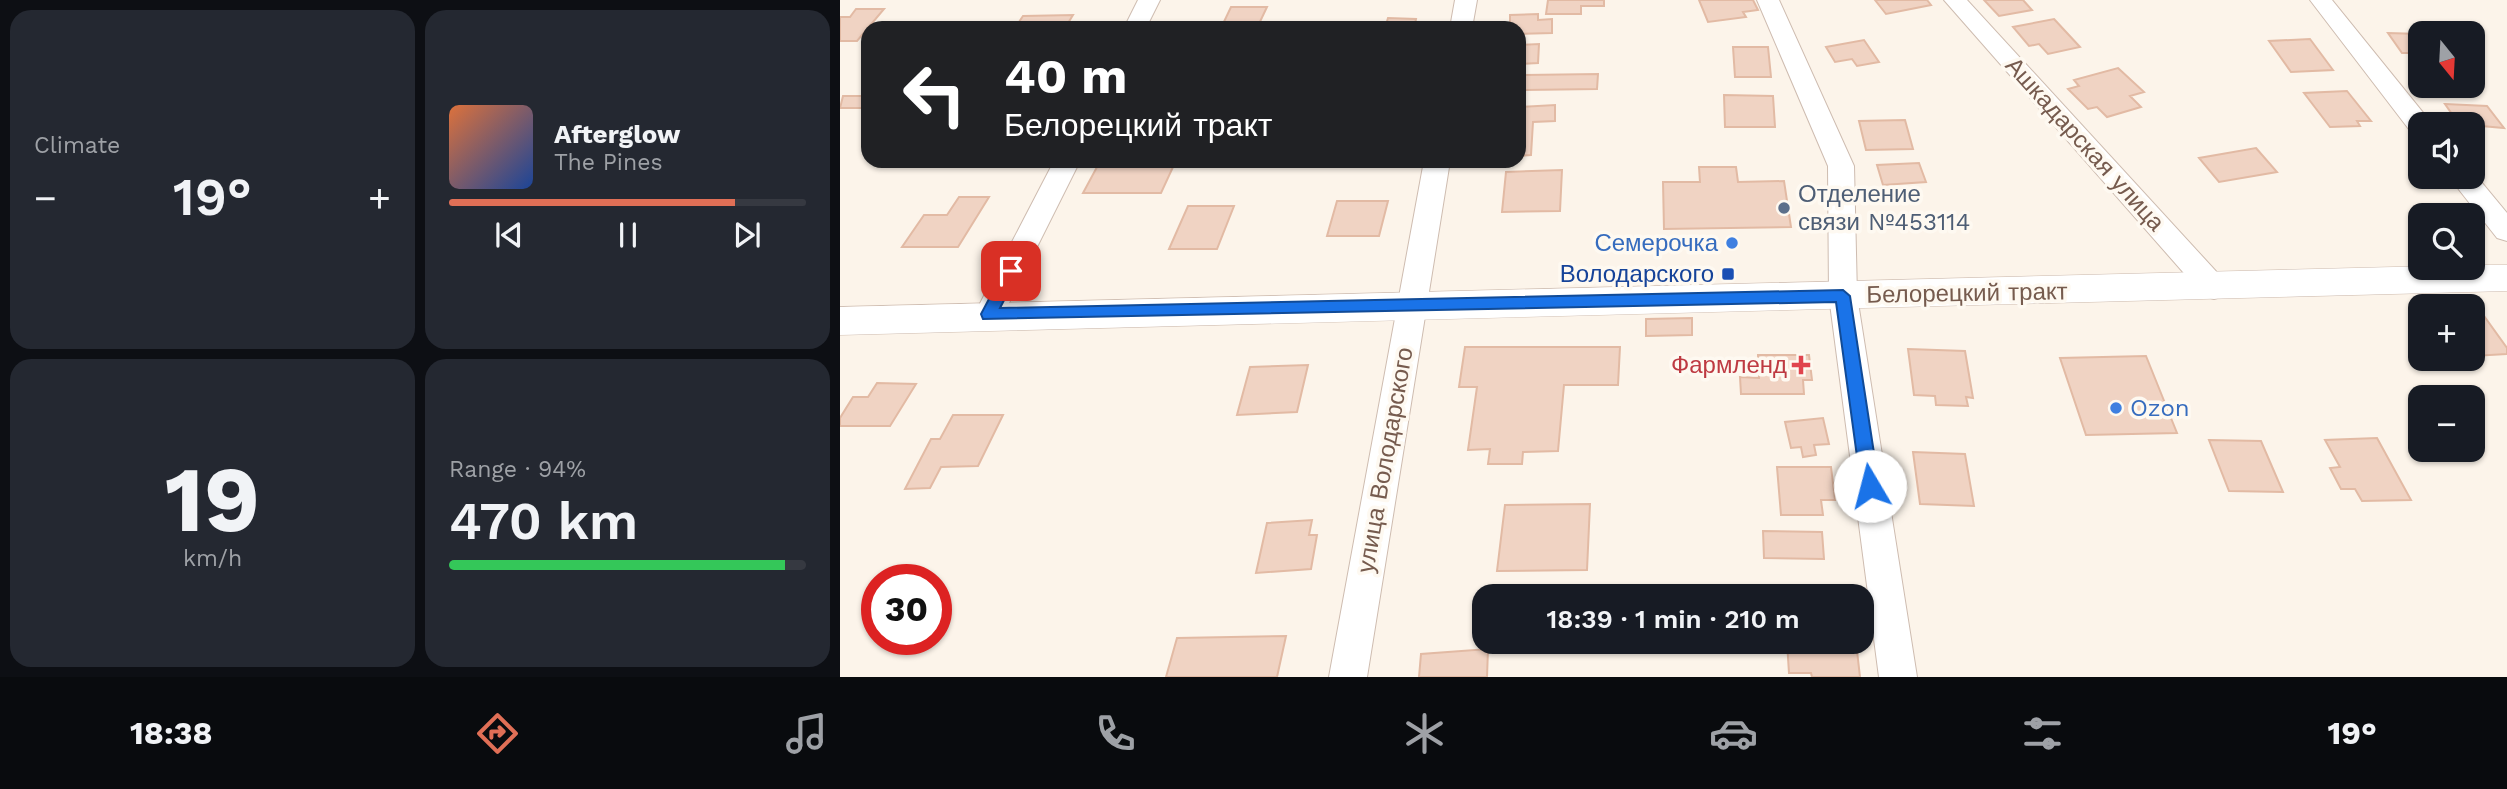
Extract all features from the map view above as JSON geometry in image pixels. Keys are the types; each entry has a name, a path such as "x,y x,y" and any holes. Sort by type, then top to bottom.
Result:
{"street":[{"path":"1138,21 1149,0"},
{"path":"1462,21 1466,0"},
{"path":"1768,0 1841,166 1843,296 1898,677"},
{"name":"Ашкадарская улица","path":"1955,0 2214,288"},
{"path":"2321,0 2409,112"},
{"path":"989,314 1063,168"},
{"name":"улица Володарского","path":"1348,677 1436,168"},
{"path":"2472,189 2507,231"},
{"name":"Белорецкий тракт","path":"840,321 989,314 2214,288 2507,278"}],"building":[{"path":"1548,0 1604,0 1604,6 1581,6 1581,14 1546,14"},
{"path":"1699,0 1753,0 1758,10 1743,12 1746,17 1708,22"},
{"path":"1875,0 1927,0 1931,5 1886,14"},
{"path":"1984,0 2023,0 2032,10 1999,16"},
{"path":"1231,7 1267,7 1260,21 1224,21"},
{"path":"856,9 884,9 874,21 861,21 861,36 857,41 840,41 840,17 850,17"},
{"path":"1538,14 1538,20 1552,19 1552,33 1526,34 1526,21 1510,21 1510,15"},
{"path":"1073,15 1069,21 1020,21 1023,16"},
{"path":"1388,18 1416,19 1416,21 1387,21"},
{"path":"2054,19 2080,47 2048,54 2039,44 2029,46 2013,27"},
{"path":"2388,33 2408,34 2408,53 2402,53"},
{"path":"2310,39 2333,70 2291,72 2269,41"},
{"path":"1864,40 1879,62 1857,66 1852,59 1835,62 1826,47"},
{"path":"1539,44 1538,63 1526,64 1526,45"},
{"path":"1733,47 1768,47 1771,77 1735,77"},
{"path":"2118,68 2144,92 2130,96 2141,107 2107,117 2097,107 2088,109 2068,89 2079,86 2074,80"},
{"path":"1598,74 1597,89 1526,90 1526,75"},
{"path":"2347,91 2371,121 2357,121 2360,126 2330,127 2304,93"},
{"path":"1724,95 1773,96 1775,127 1725,127"},
{"path":"843,96 861,96 861,108 840,108"},
{"path":"2445,104 2487,106 2504,128 2485,126 2485,112 2451,112"},
{"path":"1555,105 1555,121 1533,122 1531,155 1526,155 1526,107"},
{"path":"1905,120 1913,149 1866,150 1859,121"},
{"path":"2256,148 2277,172 2219,182 2199,158"},
{"path":"1919,163 1926,182 1883,185 1877,165"},
{"path":"1699,167 1736,167 1738,182 1784,181 1791,227 1664,229 1663,182 1700,182"},
{"path":"1096,168 1173,168 1161,193 1083,193"},
{"path":"1562,170 1560,211 1502,212 1506,172"},
{"path":"959,197 989,197 958,247 902,247 924,215 947,215"},
{"path":"1337,201 1388,201 1379,236 1327,236"},
{"path":"1188,206 1234,206 1217,249 1169,249"},
{"path":"2485,317 2507,348 2507,354 2485,355"},
{"path":"1692,318 1692,335 1646,336 1646,319"},
{"path":"1465,347 1620,347 1618,385 1564,385 1558,451 1523,452 1522,464 1488,464 1490,449 1468,450 1477,387 1459,387"},
{"path":"1908,349 1965,351 1973,398 1966,397 1968,406 1936,405 1935,396 1914,395"},
{"path":"1758,355 1809,355 1812,380 1803,380 1804,394 1741,394 1740,377 1759,378"},
{"path":"2146,356 2177,433 2086,435 2060,358"},
{"path":"1308,365 1297,412 1237,415 1250,367"},
{"path":"877,383 916,384 890,426 840,426 840,418 853,397 868,397"},
{"path":"953,415 1003,415 978,466 941,467 930,488 905,489 931,439 940,439"},
{"path":"1823,418 1829,444 1814,445 1816,455 1803,457 1801,447 1791,448 1785,422"},
{"path":"2377,438 2411,500 2362,501 2355,489 2341,489 2330,468 2340,467 2325,440"},
{"path":"2209,440 2261,441 2283,492 2229,491"},
{"path":"1913,452 1965,454 1974,506 1920,504"},
{"path":"1777,467 1831,467 1835,500 1821,500 1823,515 1781,515"},
{"path":"1590,504 1587,570 1497,571 1505,505"},
{"path":"1312,520 1309,535 1317,535 1311,569 1256,573 1267,523"},
{"path":"1763,531 1822,532 1824,559 1764,558"},
{"path":"1286,636 1277,677 1166,677 1177,638"},
{"path":"1472,650 1472,654 1488,654 1487,677 1419,677 1421,654"},
{"path":"1788,654 1857,654 1860,677 1812,677 1811,673 1789,673"}],"place":[{"name":"Отделение связи №453114","path":"1784,208"},
{"name":"Семерочка","path":"1732,243"},
{"name":"Володарского","path":"1728,274"},
{"name":"Фармленд","path":"1801,365"},
{"name":"Ozon","path":"2116,408"}],"route":[{"path":"1011,271 989,314 1843,296 1870,486"}]}
